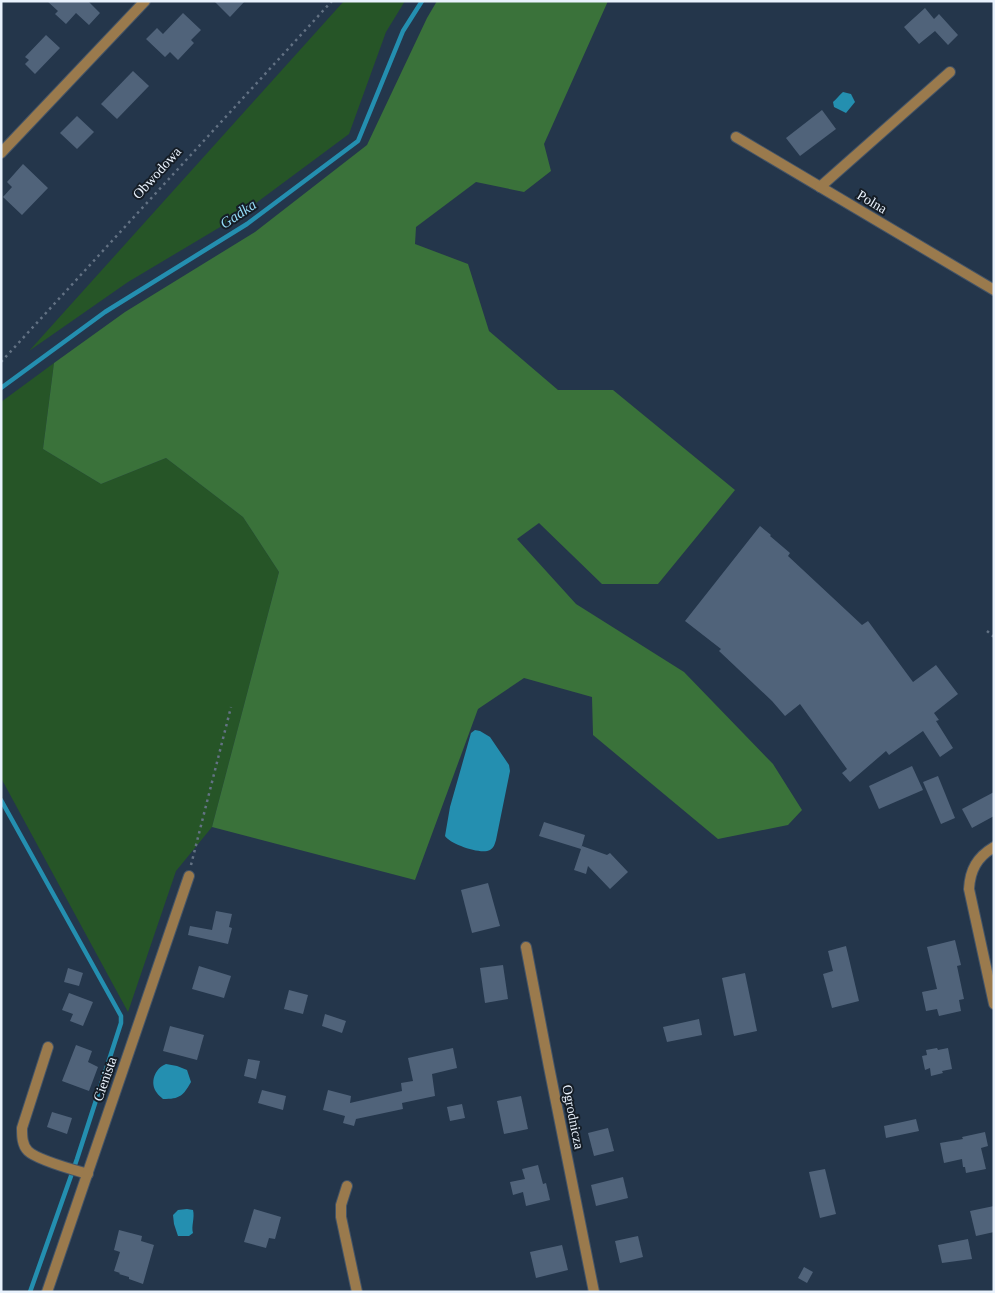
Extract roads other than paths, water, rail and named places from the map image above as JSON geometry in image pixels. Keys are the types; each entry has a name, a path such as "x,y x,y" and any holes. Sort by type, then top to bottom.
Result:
{"street":[{"path":"1,153 145,1"},
{"path":"820,187 950,72"},
{"name":"Polna","path":"736,137 994,290"},
{"path":"994,847 981,856 975,864 970,879 970,889 994,1004"},
{"name":"Cienista","path":"48,1292 188,876"},
{"name":"Ogrodnicza","path":"526,947 594,1292"},
{"path":"48,1047 22,1128 24,1144 28,1151 38,1157 88,1174"},
{"path":"347,1186 341,1205 341,1218 357,1292"}],"water":[{"path":"843,92 851,94 855,102 846,113 834,107 833,102"},
{"path":"475,730 490,737 509,765 510,771 496,840 492,848 486,851 466,848 445,836 450,807 471,733"},
{"path":"166,1064 187,1070 191,1082 186,1091 180,1096 163,1099 155,1089 153,1080 156,1072"},
{"path":"178,1210 193,1210 193,1233 189,1236 178,1236 173,1215"}],"waterway":[{"name":"Gadka","path":"1,388 105,312 247,224 358,141 403,31 422,1"},
{"path":"1,800 121,1016 121,1023 77,1159 30,1292"}]}
